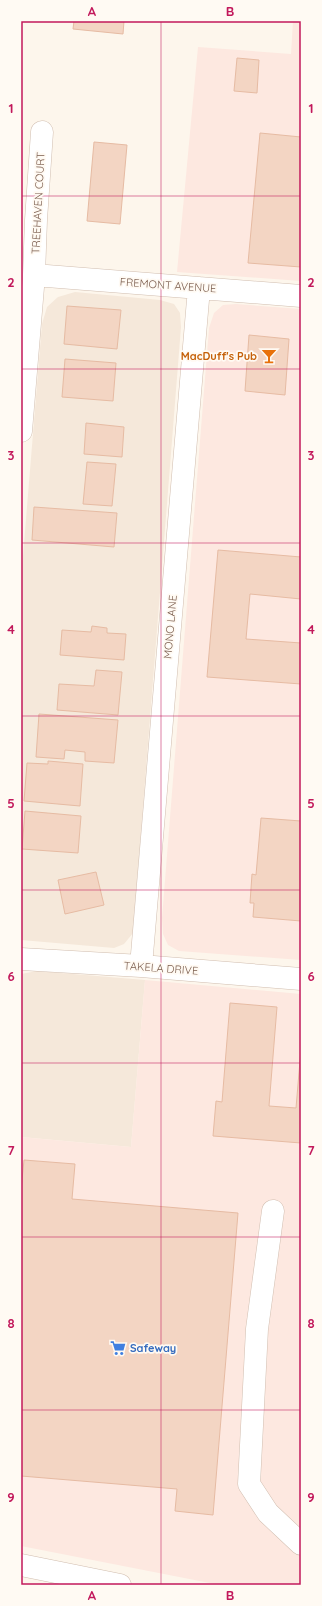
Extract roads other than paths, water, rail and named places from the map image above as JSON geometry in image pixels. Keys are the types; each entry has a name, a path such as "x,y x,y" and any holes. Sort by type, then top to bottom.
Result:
{"street":[{"name":"TREEHAVEN COURT","path":"21,430 34,275 42,132"},
{"name":"FREMONT AVENUE","path":"34,275 301,296"},
{"name":"MONO LANE","path":"141,966 199,288"},
{"name":"TAKELA DRIVE","path":"21,959 141,966 301,979"},
{"path":"273,1211 257,1329 249,1484 268,1513 301,1544"},
{"path":"21,1565 120,1585"}],"place":[{"name":"MacDuff's Pub","path":"269,356"},
{"name":"Safeway","path":"118,1348"}]}
